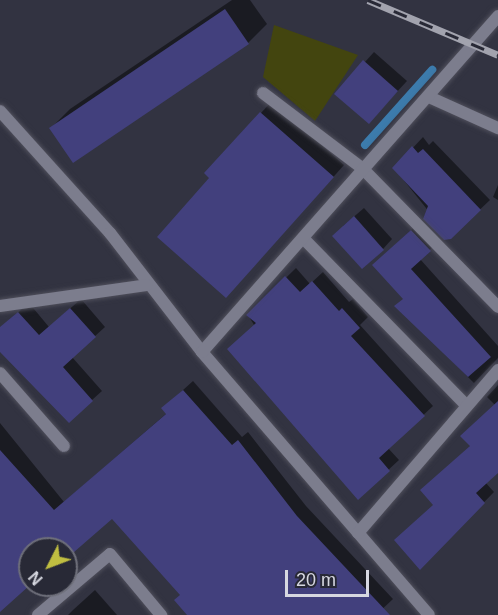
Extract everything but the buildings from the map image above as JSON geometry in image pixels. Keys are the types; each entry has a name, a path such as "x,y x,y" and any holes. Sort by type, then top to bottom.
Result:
{"street":[{"path":"202,352 498,16"},
{"path":"263,93 363,169 498,307"},
{"path":"429,97 498,128"},
{"path":"0,111 110,233 147,285 202,352 429,615"},
{"path":"303,238 466,405"},
{"path":"0,306 147,285"},
{"path":"358,532 498,370"},
{"path":"0,373 64,446"},
{"path":"38,615 110,554 161,615"}],"shaded area":[{"path":"274,25 358,55 315,121 263,77"}],"waterway":[{"path":"365,145 432,70"}],"railway":[{"path":"368,0 498,55"}]}
